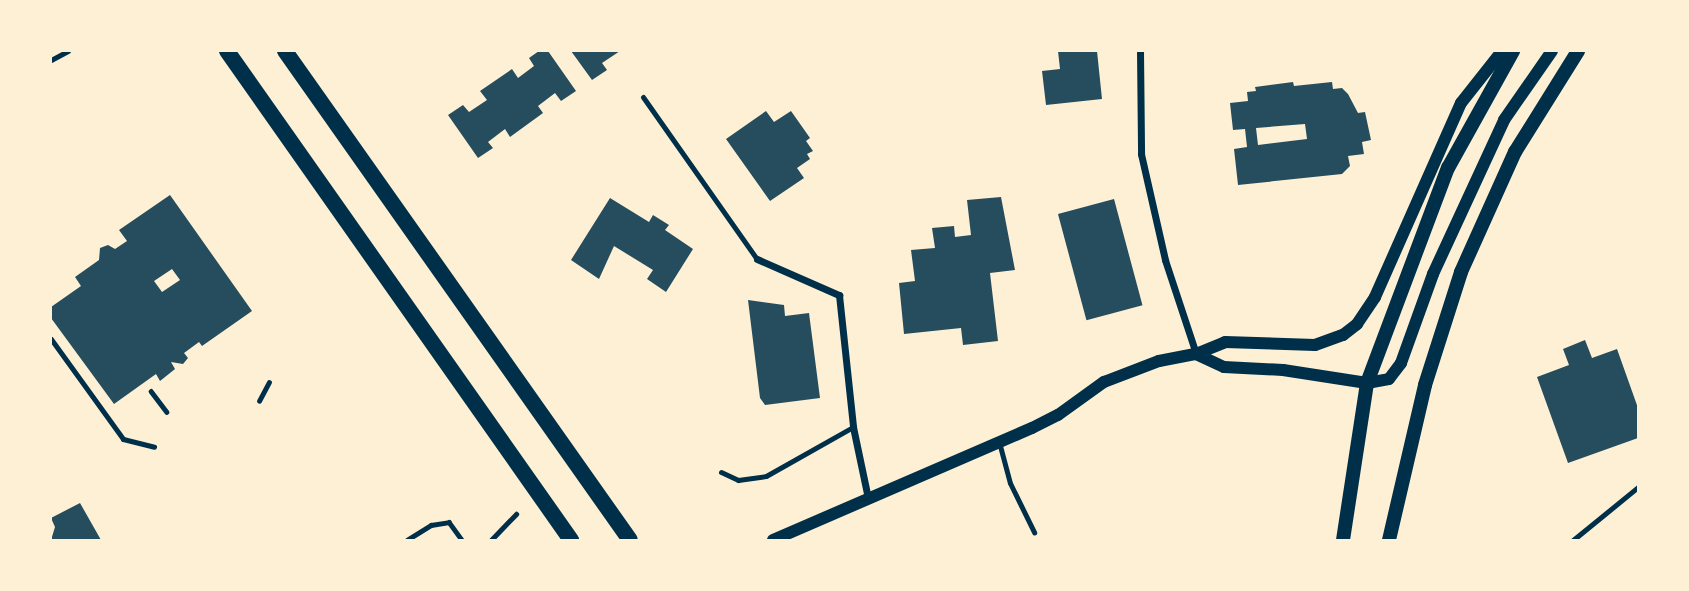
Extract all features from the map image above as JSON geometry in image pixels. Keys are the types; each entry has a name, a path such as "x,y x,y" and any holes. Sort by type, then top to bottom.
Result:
{"main road":[{"path":"227,51 571,540"},
{"path":"285,51 630,540"},
{"path":"1343,540 1367,383 1448,168 1513,51"},
{"path":"1389,540 1425,385 1461,272 1515,152 1578,51"}],"street":[{"path":"1140,51 1141,154 1165,260 1196,354 1224,368 1283,370 1367,383 1389,379 1401,363 1469,192 1504,120 1552,51"},
{"path":"773,540 1058,415 1104,382 1159,361 1196,354 1225,342 1315,345 1343,335 1357,324 1375,298 1461,103 1502,51"},
{"path":"757,259 839,295 853,427 868,498"}],"lane":[{"path":"51,60 68,51"},
{"path":"643,97 757,259"},
{"path":"51,339 122,439 155,447"},
{"path":"721,472 738,480 766,475 853,427"},
{"path":"999,442 1010,483 1034,532"},
{"path":"1573,540 1638,487"}],"path":[{"path":"259,401 268,382"},
{"path":"151,391 167,412"},
{"path":"491,540 516,514"},
{"path":"407,540 431,525 449,522 462,540"}],"building":[{"path":"539,51 548,51 576,91 561,101 555,93 538,106 543,113 510,137 505,129 488,142 493,148 478,158 448,115 463,105 469,112 487,100 480,91 512,69 518,78 534,66 529,58"},
{"path":"571,51 620,51 602,63 607,70 592,80"},
{"path":"1058,51 1097,51 1102,99 1046,105 1042,71 1060,69"},
{"path":"1293,82 1294,86 1332,82 1333,89 1342,88 1358,113 1365,112 1371,140 1362,142 1364,154 1348,156 1350,166 1342,174 1238,185 1234,149 1247,147 1245,129 1233,130 1230,103 1248,101 1247,92 1256,91 1255,87","holes":["1305,124 1307,139 1258,145 1256,128"]},
{"path":"766,111 774,122 791,111 810,138 806,141 813,151 807,154 810,159 797,168 804,178 770,201 726,139"},
{"path":"170,195 252,311 202,346 199,342 184,353 188,358 183,364 171,362 175,369 160,381 156,374 114,404 51,318 51,307 81,286 75,277 99,260 100,248 108,245 115,249 127,241 119,230","holes":["172,269 180,280 162,292 154,281"]},
{"path":"1001,197 1015,270 990,273 998,341 963,345 961,328 904,334 899,283 915,281 911,250 935,248 932,228 954,226 955,237 971,235 967,200"},
{"path":"610,198 649,222 653,215 669,225 665,230 693,249 666,292 647,279 653,270 614,246 599,279 571,260"},
{"path":"1114,199 1142,305 1086,320 1058,214"},
{"path":"748,300 784,305 785,316 809,313 820,398 765,405 760,398"},
{"path":"1585,340 1592,358 1617,349 1638,408 1638,438 1568,463 1537,377 1569,365 1563,349"},
{"path":"80,503 101,540 51,540 55,527 51,518"}]}
